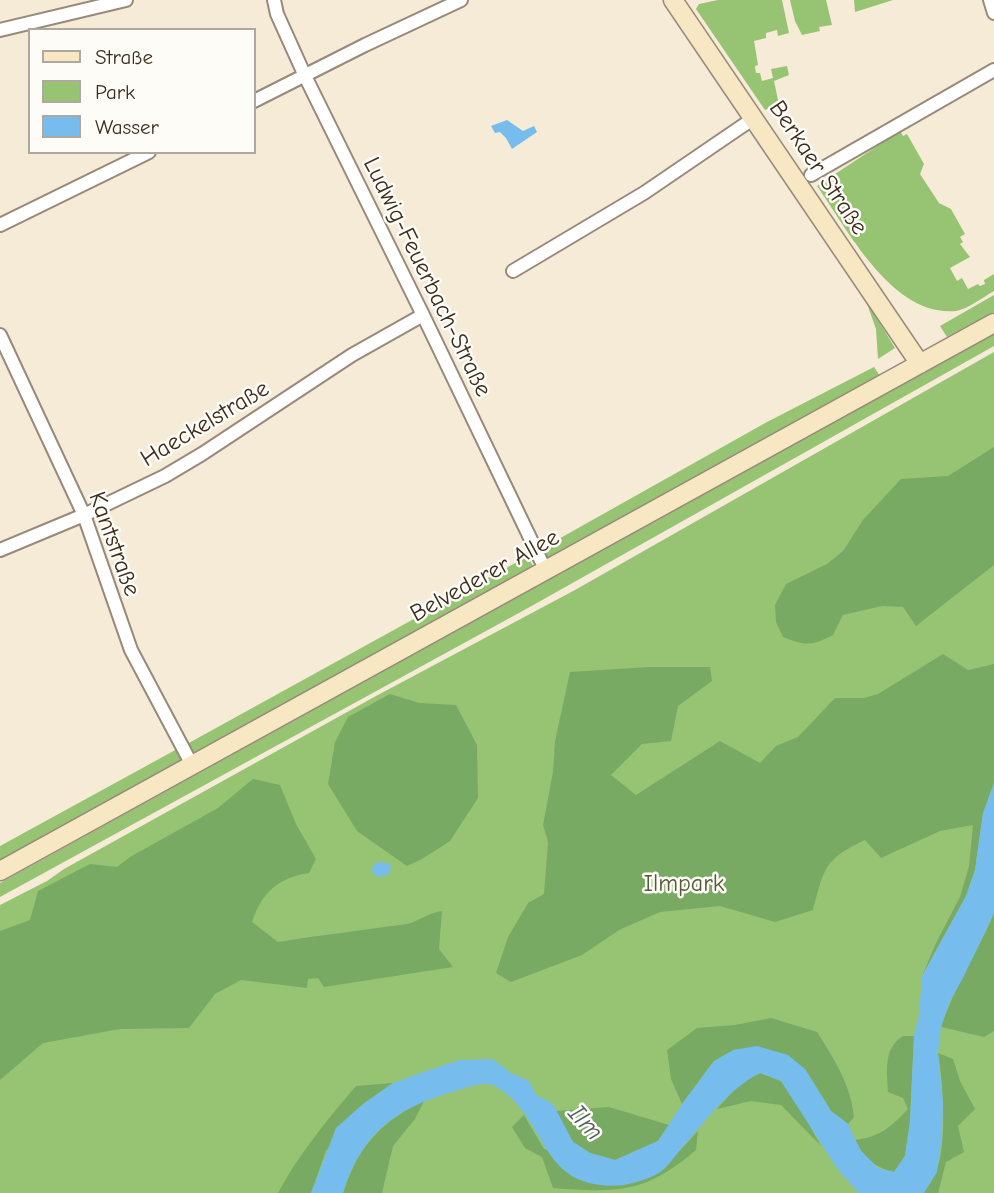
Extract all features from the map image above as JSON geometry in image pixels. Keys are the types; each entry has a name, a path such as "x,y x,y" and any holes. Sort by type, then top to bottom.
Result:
{"street":[{"path":"0,30 126,0"},
{"name":"Ludwig-Feuerbach-Straße","path":"274,0 277,14 305,76 546,571"},
{"path":"256,100 461,0"},
{"name":"Berkaer Straße","path":"674,0 920,364"},
{"path":"990,0 994,13"},
{"path":"811,175 994,70"},
{"path":"513,271 644,193 754,118"},
{"path":"0,225 145,154"},
{"name":"Haeckelstraße","path":"0,550 84,515 165,476 352,355 423,315"},
{"name":"Belvederer Allee","path":"0,871 994,323"},
{"name":"Kantstraße","path":"0,335 84,515 131,650 192,765"}],"green space":[{"path":"718,0 782,0 789,33 778,36 777,30 766,33 766,38 754,41 758,65 755,66 756,73 760,73 762,81 773,78 771,69 787,66 789,75 774,81 779,105 765,110 696,9 699,4"},
{"path":"790,0 826,0 832,25 819,27 820,31 802,35"},
{"path":"854,0 893,0 855,12"},
{"path":"900,131 903,136 907,134 924,164 920,174 939,203 951,209 965,234 960,237 963,242 960,244 970,257 950,268 957,281 962,278 968,289 985,284 984,280 994,274 994,291 961,310 933,309 912,300 892,286 858,246 817,186"},
{"path":"994,295 994,312 947,337 940,326"},
{"path":"866,301 895,348 878,359 876,329"},
{"path":"994,333 994,346 528,608 0,897 0,883"},
{"name":"Ilmpark","path":"994,352 994,1193 0,1193 0,905 376,696 575,590"},
{"path":"874,367 880,376 544,560 539,550 767,422"},
{"path":"994,447 994,565 916,626 903,607 882,606 843,615 833,635 819,641 808,644 783,637 776,622 775,605 786,584 827,564 843,551 863,520 901,479 948,476"},
{"path":"528,556 533,566 193,755 187,744"},
{"path":"943,654 968,670 994,664 994,783 983,813 975,870 966,896 922,976 960,897 969,866 973,825 940,831 881,858 865,840 833,860 823,875 813,910 775,922 720,906 660,912 619,930 582,955 511,982 496,973 508,937 528,903 544,894 548,842 543,825 553,772 555,741 570,672 649,667 710,667 712,681 678,706 671,741 642,744 611,775 636,795 720,741 760,763 776,746 798,737 835,698 864,698 878,694"},
{"path":"390,694 419,703 456,705 477,745 478,798 450,841 407,866 357,831 328,784 335,742 348,717"},
{"path":"179,748 184,759 0,860 0,846"},
{"path":"253,779 280,785 296,824 316,859 309,873 288,879 273,888 261,902 252,922 278,942 407,924 442,911 439,949 453,967 324,987 318,978 308,979 307,988 241,980 215,994 189,1028 120,1029 43,1043 0,1080 0,931 30,920 38,891 90,864 117,867 218,808"},
{"path":"994,913 994,1031 984,1037 941,1027 953,998"},
{"path":"771,1018 817,1032 835,1062 849,1094 854,1117 848,1124 831,1111 805,1069 714,1061 682,1104 671,1079 667,1050 697,1028 735,1025"},
{"path":"903,1036 914,1036 910,1121 905,1156 894,1172 871,1161 855,1140 884,1130 908,1109 903,1098 888,1092 889,1054"},
{"path":"938,1053 953,1059 960,1081 975,1109 958,1126 964,1152 946,1162 938,1193 924,1193 935,1174 942,1148 943,1097"},
{"path":"760,1073 781,1081 821,1146 781,1105 751,1101 717,1109 740,1083"},
{"path":"393,1083 363,1104 326,1151 311,1193 278,1193 304,1151 356,1086"},
{"path":"425,1099 415,1119 393,1146 382,1193 343,1193 364,1148 384,1126"},
{"path":"609,1107 669,1125 658,1141 615,1160 590,1153 573,1142 556,1111"},
{"path":"524,1115 544,1149 660,1172 698,1131 696,1150 662,1175 631,1187 614,1190 553,1188 542,1157 525,1148 512,1127"}],"water":[{"path":"507,120 523,131 534,126 537,132 512,149 506,138 500,132 495,133 491,126"},
{"path":"994,783 994,913 950,1001 941,1027 938,1053 943,1102 942,1136 937,1172 924,1193 859,1193 838,1170 781,1081 760,1073 727,1097 662,1171 633,1183 595,1184 574,1177 559,1165 547,1150 513,1099 495,1086 487,1084 437,1097 401,1113 372,1137 351,1171 343,1193 311,1193 336,1128 363,1104 393,1083 426,1071 460,1060 492,1059 511,1073 529,1081 536,1095 553,1104 573,1142 590,1153 615,1160 658,1141 714,1061 733,1050 757,1046 788,1055 805,1069 831,1111 848,1124 861,1151 878,1168 894,1172 905,1156 910,1121 914,1036 919,1015 922,976 966,896 975,870 983,813"},
{"path":"378,862 391,864 389,874 380,877 373,874 372,867"}],"water label":[{"name":"Ilm","path":"585,1123"}]}
